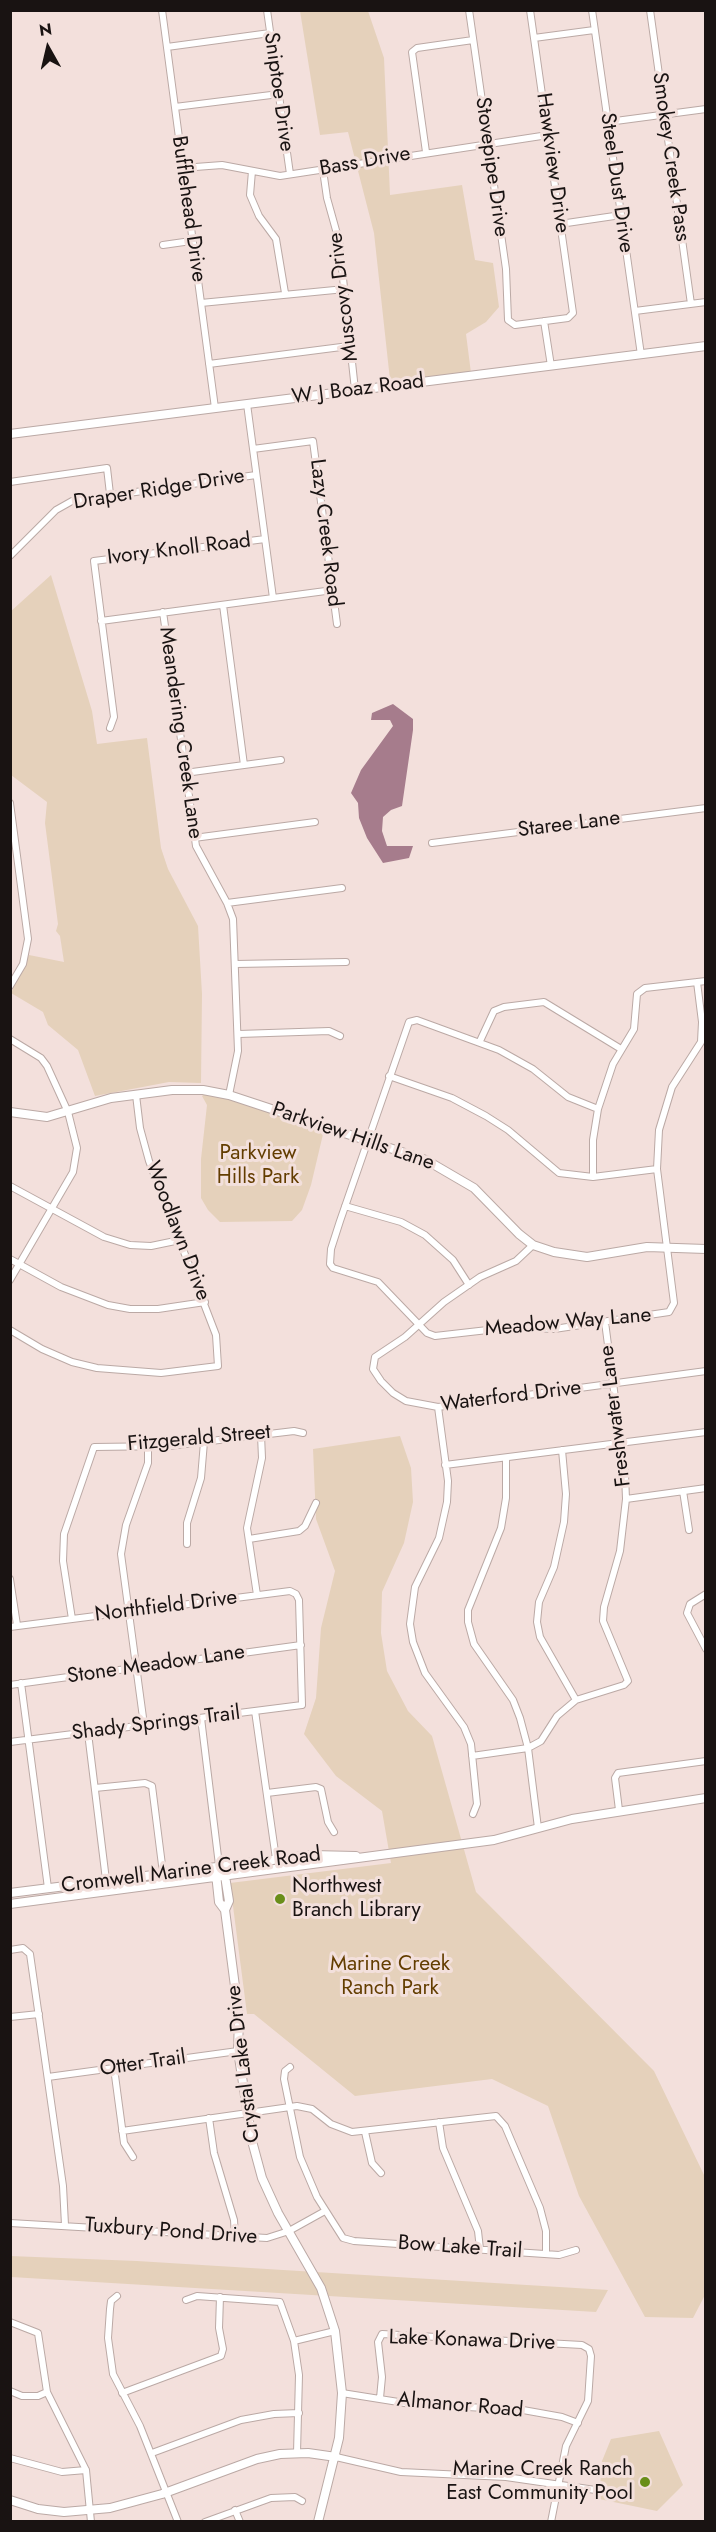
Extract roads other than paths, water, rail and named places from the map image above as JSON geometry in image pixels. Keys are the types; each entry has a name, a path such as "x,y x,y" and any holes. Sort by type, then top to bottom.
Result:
{"street":[{"name":"Bufflehead Drive","path":"162,10 215,408"},
{"name":"Sniptoe Drive","path":"267,10 290,174"},
{"name":"Stovepipe Drive","path":"469,10 510,324 544,321"},
{"name":"Hawkview Drive","path":"530,10 572,316 544,321"},
{"name":"Steel Dust Drive","path":"592,10 641,355"},
{"name":"Smokey Creek Pass","path":"650,10 691,304"},
{"path":"534,38 594,30"},
{"path":"167,47 270,33"},
{"path":"426,152 413,50 474,40"},
{"path":"175,107 279,94"},
{"path":"608,122 705,109"},
{"name":"Bass Drive","path":"182,168 217,164 275,176 548,135"},
{"name":"Muscovy Drive","path":"323,170 328,203 339,241 349,346 356,390"},
{"path":"252,171 250,195 262,221 276,239 285,293"},
{"path":"561,224 621,215"},
{"path":"163,245 191,241"},
{"path":"201,303 285,293 345,289"},
{"path":"635,311 705,302"},
{"path":"544,321 550,366"},
{"path":"209,364 349,346"},
{"name":"W J Boaz Road","path":"10,434 705,346"},
{"path":"247,404 273,598"},
{"name":"Lazy Creek Road","path":"253,449 313,441 337,624"},
{"path":"10,482 107,468 110,494"},
{"name":"Draper Ridge Drive","path":"10,556 64,504 82,498 256,475"},
{"name":"Ivory Knoll Road","path":"101,621 93,561 265,538"},
{"path":"110,728 114,717 101,621 333,590"},
{"path":"223,605 244,765"},
{"name":"Meandering Creek Lane","path":"163,612 194,838 198,852 227,903 233,919 239,1034 238,1060 229,1095"},
{"path":"185,773 281,759"},
{"path":"10,803 14,827 14,858 28,939 23,964 10,986"},
{"name":"Staree Lane","path":"432,843 705,808"},
{"path":"194,838 315,822"},
{"path":"227,903 342,888"},
{"path":"236,964 346,962"},
{"path":"593,1177 593,1140 598,1109 613,1064 634,1029 637,995 640,990 705,981"},
{"name":"Meadow Way Lane","path":"345,1206 331,1249 330,1264 333,1268 378,1282 427,1333 444,1336 506,1328 549,1329 666,1314 674,1303 657,1169 659,1130 664,1107 672,1088 694,1056 702,1036 697,982"},
{"path":"480,1041 494,1011 504,1007 544,1002 621,1049"},
{"path":"469,1285 453,1260 425,1235 401,1222 345,1206 408,1024 417,1020 480,1041 533,1069 568,1097 598,1109"},
{"path":"239,1034 329,1031 340,1036"},
{"path":"10,1039 41,1058 68,1112 76,1140 76,1165 10,1280"},
{"path":"389,1076 452,1098 492,1119 559,1173 593,1177 657,1169"},
{"name":"Parkview Hills Lane","path":"10,1112 47,1117 98,1101 172,1090 203,1090 229,1095 426,1160 460,1179 487,1199 519,1234 533,1245 554,1252 601,1257 632,1248 705,1249"},
{"name":"Woodlawn Drive","path":"10,1330 52,1353 97,1368 161,1373 218,1366 216,1335 149,1161 140,1128 136,1095"},
{"path":"10,1185 104,1238 130,1245 151,1246 180,1240"},
{"path":"419,1325 444,1302 469,1285 516,1261 533,1245"},
{"path":"10,1259 61,1287 108,1305 130,1310 205,1302"},
{"name":"Freshwater Lane","path":"576,1700 624,1685 628,1680 603,1621 604,1607 620,1551 626,1499 605,1322"},
{"name":"Waterford Drive","path":"419,1325 375,1357 372,1363 376,1375 393,1393 414,1404 438,1407 705,1371"},
{"path":"438,1407 448,1495 439,1538 415,1587 410,1624 419,1661 435,1688 464,1727 471,1744 477,1804 473,1814"},
{"name":"Fitzgerald Street","path":"72,1619 63,1561 63,1534 92,1449 99,1445 148,1447 294,1431 303,1434"},
{"path":"445,1466 705,1432"},
{"path":"257,1595 248,1528 262,1458 261,1435"},
{"path":"187,1544 187,1523 201,1478 204,1442"},
{"path":"144,1725 122,1547 126,1525 148,1463 148,1447"},
{"path":"472,1756 528,1748 541,1741 557,1716 576,1700 540,1637 537,1622 539,1602 554,1567 564,1522 566,1494 562,1450"},
{"path":"506,1458 506,1498 501,1528 468,1610 468,1622 474,1644 513,1700 528,1748 538,1828"},
{"path":"626,1499 705,1488"},
{"path":"683,1491 689,1530"},
{"path":"249,1539 299,1531 305,1526 316,1503"},
{"path":"10,1579 14,1626"},
{"name":"Northfield Drive","path":"14,1626 290,1591 296,1594 301,1618 301,1646"},
{"path":"705,1594 688,1608 688,1618 705,1649"},
{"name":"Stone Meadow Lane","path":"10,1685 301,1646"},
{"name":"Shady Springs Trail","path":"10,1742 302,1705 301,1646"},
{"path":"21,1683 48,1888"},
{"path":"255,1711 276,1859"},
{"path":"201,1718 219,1865 215,1877"},
{"path":"88,1733 108,1891"},
{"path":"619,1810 615,1778 618,1773 705,1761"},
{"path":"95,1788 150,1784 163,1873"},
{"path":"267,1793 316,1787 321,1789 328,1822 334,1832"},
{"name":"Cromwell Marine Creek Road","path":"10,1904 490,1841 619,1810 705,1797"},
{"name":"Cromwell Marine Creek Road","path":"10,1893 312,1854 376,1857"},
{"name":"Crystal Lake Drive","path":"219,1865 225,1876 229,1901 225,1910"},
{"name":"Crystal Lake Drive","path":"215,1877 219,1902 225,1910 238,2017 238,2051 247,2113 262,2178 321,2288 335,2331 342,2393 336,2457 318,2522"},
{"path":"10,1950 23,1948 30,1954 63,2186 65,2225"},
{"path":"10,2017 39,2014"},
{"name":"Otter Trail","path":"48,2077 238,2051"},
{"path":"290,2067 285,2072 284,2079 300,2157 325,2211"},
{"path":"114,2068 126,2149 133,2157"},
{"path":"122,2130 290,2107 304,2107 342,2129 365,2132 488,2115 499,2118 542,2214 546,2231 546,2253"},
{"path":"209,2118 214,2153 234,2220 235,2236"},
{"path":"439,2122 443,2148 478,2230 480,2250"},
{"path":"365,2132 372,2163 381,2173"},
{"name":"Tuxbury Pond Drive","path":"10,2223 267,2238 289,2231 325,2211"},
{"name":"Bow Lake Trail","path":"325,2211 343,2238 354,2241 559,2255 576,2250"},
{"path":"117,2296 111,2301 108,2338 113,2374 152,2453 178,2522"},
{"path":"186,2300 197,2296 280,2302 294,2341 299,2375 297,2453"},
{"path":"122,2393 221,2356 223,2349 219,2328 220,2297"},
{"path":"10,2322 38,2333 46,2392 86,2470 91,2522"},
{"path":"294,2341 335,2331"},
{"name":"Lake Konawa Drive","path":"380,2398 382,2377 378,2342 382,2334 582,2345 589,2349 589,2394 578,2423"},
{"path":"10,2391 22,2396 38,2396 46,2392"},
{"name":"Almanor Road","path":"342,2393 411,2404 523,2410 569,2418 578,2423"},
{"path":"152,2453 241,2420 266,2415 299,2413"},
{"path":"551,2522 566,2446 578,2423"},
{"path":"10,2500 38,2509 64,2512 130,2504 257,2459 297,2453 336,2457 412,2473 496,2476 616,2493"},
{"path":"10,2458 62,2472 86,2470"},
{"path":"205,2522 280,2497 295,2496 302,2501"},
{"path":"236,2510 240,2522"}],"place":[{"name":"Northwest Branch Library","path":"280,1899"},
{"name":"Marine Creek Ranch East Community Pool","path":"645,2482"}],"park label":[{"name":"Parkview Hills Park","path":"258,1166"},
{"name":"Marine Creek Ranch Park","path":"390,1977"}]}
